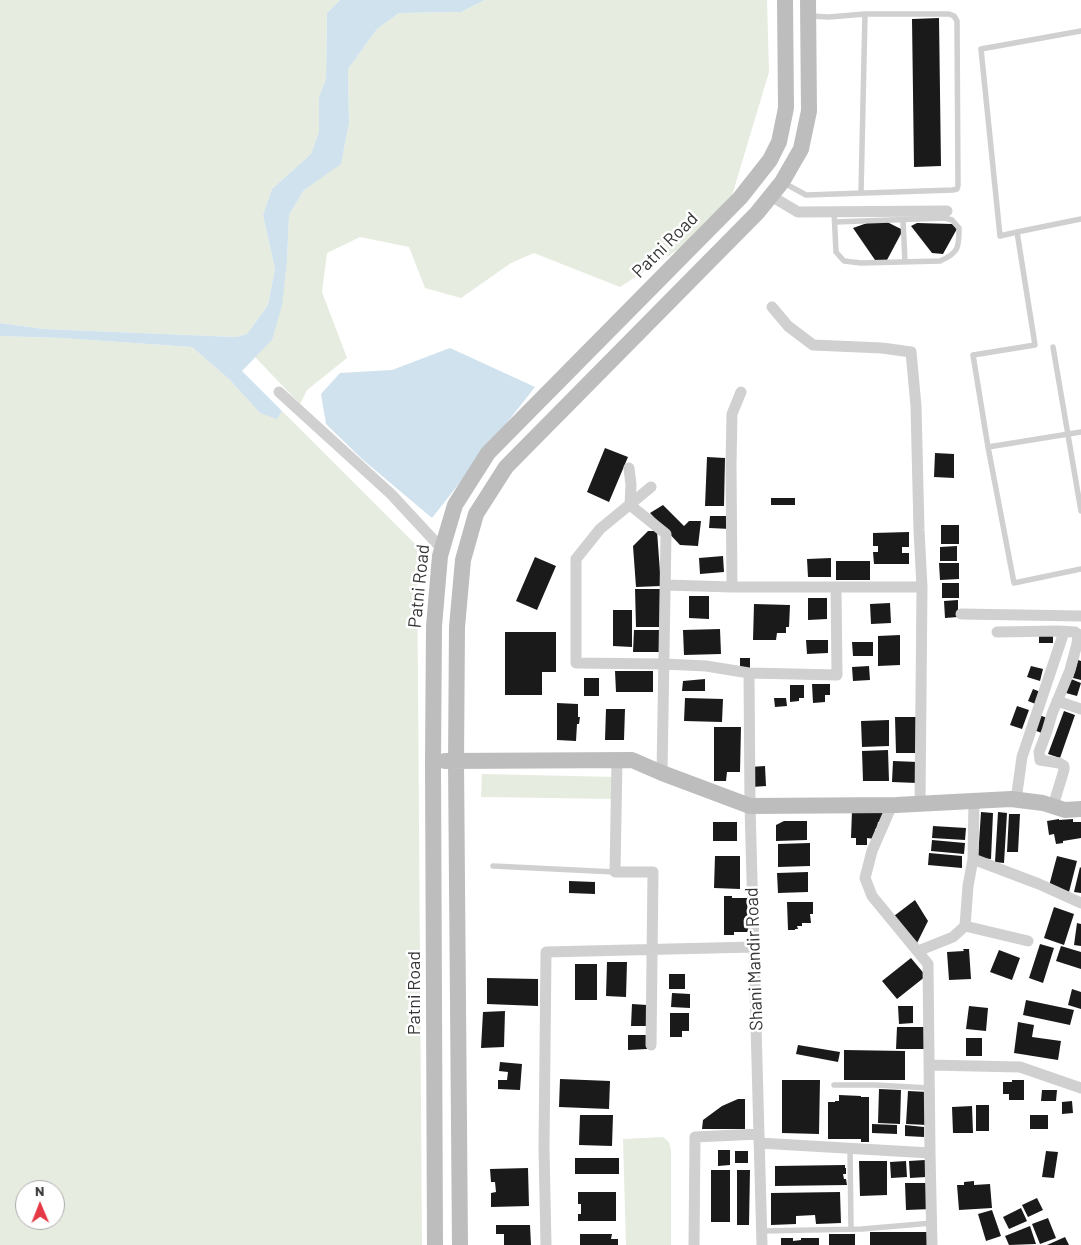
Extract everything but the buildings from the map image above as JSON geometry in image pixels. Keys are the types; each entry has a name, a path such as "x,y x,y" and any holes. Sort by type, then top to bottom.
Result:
{"main road":[{"name":"Patni Road","path":"435,1245 433,761 434,626 440,556 455,505 488,453 740,198 770,160 779,142 786,108 785,0"},
{"path":"460,1245 456,761 457,627 463,560 476,514 506,467 757,213 782,182 801,150 809,111 808,8"},
{"path":"433,761 632,760 750,806 892,805 1016,800 1043,803 1064,810 1081,809"}],"street":[{"path":"771,196 798,212 834,217 927,215 947,211"},
{"path":"772,307 788,326 813,345 882,348 911,352 916,406 922,587 920,804"},
{"path":"279,392 391,494 442,549"},
{"path":"732,587 732,414 741,392"},
{"path":"629,468 631,485 630,505"},
{"path":"651,487 600,530 576,559 576,663 664,664 706,666 748,672 838,674 836,586"},
{"path":"630,505 666,534 662,773"},
{"path":"666,585 922,587"},
{"path":"961,614 1081,616"},
{"path":"997,632 1075,632 1078,634 1079,640 1070,670 1039,752 1040,760 1059,763 1064,766 1053,806"},
{"path":"1016,800 1022,758 1064,632"},
{"name":"Shani Mandir Road","path":"748,672 762,1245"},
{"path":"1057,701 1081,709"},
{"path":"617,760 615,872 654,872 652,1045"},
{"path":"918,951 954,937 965,926 968,886 973,859 974,801"},
{"path":"892,805 872,851 865,878 872,896 928,964 932,1245"},
{"path":"973,859 1039,884 1081,903"},
{"path":"965,926 1028,941"},
{"path":"546,1245 544,1148 546,952 754,947"},
{"path":"929,1065 1020,1067 1081,1088"},
{"path":"694,1245 694,1137 759,1138 850,1148 930,1153"}],"lane":[{"path":"782,182 806,195 953,190 957,189 958,184 956,21 954,16 949,14 865,14 829,17 808,8"},
{"path":"861,193 865,14"},
{"path":"1081,31 981,49 1000,236 1081,219"},
{"path":"927,215 952,220 959,228 958,248 952,256 940,260 861,264 844,260 836,252 834,217 903,220 927,215"},
{"path":"903,220 905,262"},
{"path":"1017,232 1034,345 973,355 988,447 1014,582 1081,569"},
{"path":"1053,347 1081,510"},
{"path":"988,447 1081,432"},
{"path":"493,866 615,872"},
{"path":"834,1085 929,1088"},
{"path":"850,1148 851,1229"},
{"path":"762,1232 851,1229 932,1223"}],"shaded area":[{"path":"0,0 340,0 327,13 326,79 319,97 319,132 311,154 272,189 263,215 275,269 268,305 247,334 236,337 44,329 0,323"},
{"path":"485,0 767,0 769,72 725,219 620,287 534,253 511,263 461,298 425,288 409,247 360,237 327,253 322,292 347,358 307,390 300,404 255,357 272,340 287,261 289,215 304,190 341,163 349,123 348,69 377,29 399,13 461,12"},
{"path":"0,336 192,347 230,380 260,413 277,418 282,411 417,546 422,1245 0,1245"},
{"path":"482,774 617,777 617,799 481,797"},
{"path":"663,1137 669,1142 671,1150 671,1245 626,1245 623,1139"}],"water":[{"path":"340,0 485,0 461,12 399,13 377,29 348,69 349,123 341,164 304,190 289,215 287,261 282,305 272,340 242,371 282,411 277,419 260,413 230,380 192,347 0,336 0,323 44,329 236,337 247,334 268,305 275,269 263,215 272,189 311,154 319,132 319,97 326,79 327,13"},
{"path":"450,348 535,387 432,518 362,459 326,424 321,394 340,373 392,370"}]}
